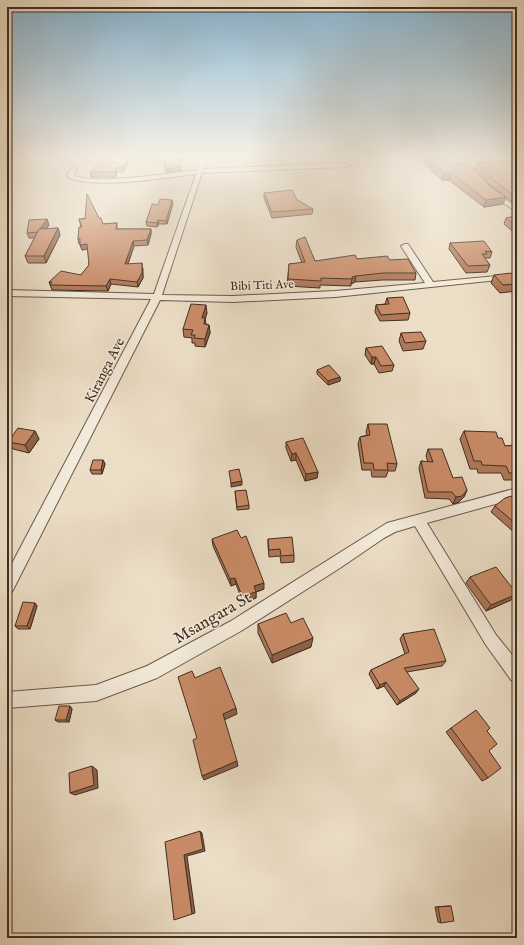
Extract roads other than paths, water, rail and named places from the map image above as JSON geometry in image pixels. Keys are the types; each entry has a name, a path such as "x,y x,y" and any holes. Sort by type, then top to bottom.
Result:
{"street":[{"name":"Kiranga Ave","path":"7,587 158,297 190,202"},
{"path":"504,202 517,210"},
{"path":"406,246 430,283"},
{"name":"Bibi Titi Ave","path":"7,293 255,298 335,294 430,283 517,276"},
{"name":"Msangara St","path":"7,700 96,693 151,672 236,626 392,527 419,521 517,493"},
{"path":"419,521 491,640 517,674"}]}
